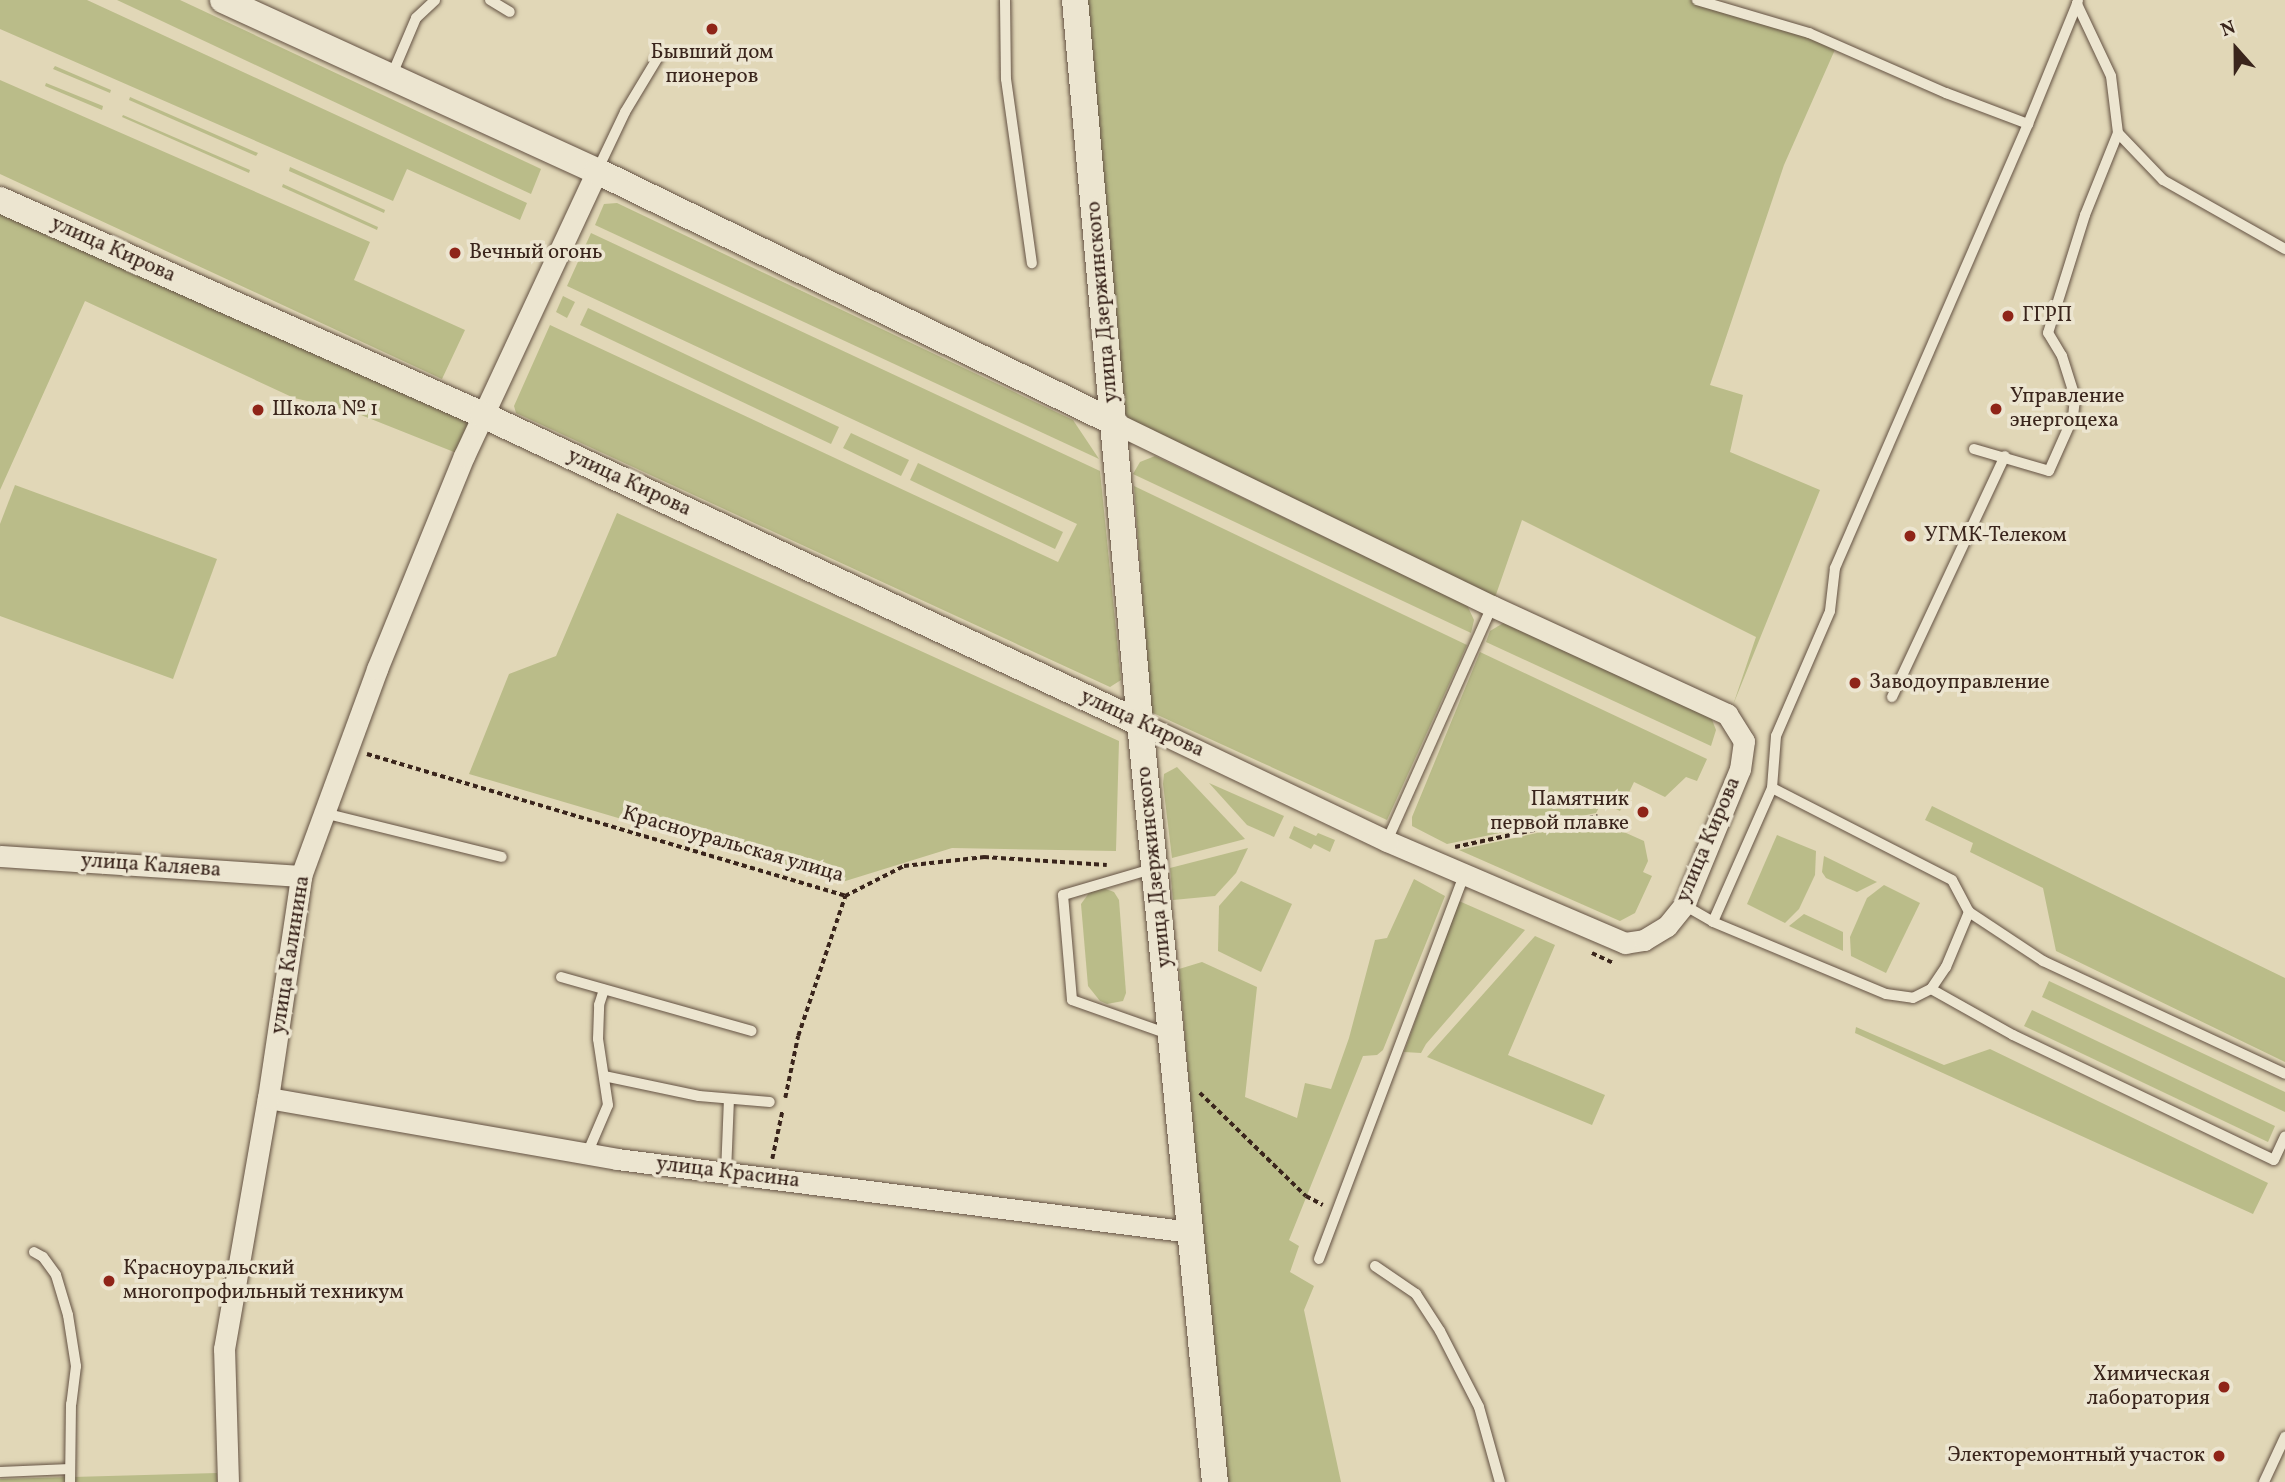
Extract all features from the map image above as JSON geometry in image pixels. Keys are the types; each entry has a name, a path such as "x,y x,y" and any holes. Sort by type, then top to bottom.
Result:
{"street":[{"name":"улица Кирова","path":"0,200 483,415 1387,841 1625,943 1644,940 1667,926 1684,905 1740,769 1744,741 1727,713 1492,606 597,172 223,0"},
{"name":"улица Дзержинского","path":"1075,0 1140,723 1215,1482"},
{"name":"улица Калинина","path":"228,1482 224,1349 268,1098 301,876 377,669 483,415 597,172"},
{"name":"улица Каляева","path":"0,856 301,876"},
{"name":"улица Красина","path":"268,1098 587,1154 1191,1232"}],"lane":[{"path":"391,77 416,18 435,0"},
{"path":"490,0 510,12"},
{"path":"1005,0 1006,79 1032,262"},
{"path":"1698,0 1810,33 1946,93 2028,124"},
{"path":"1713,922 1772,788 1776,736 1830,611 1835,568 2028,124 2077,2"},
{"path":"1973,449 2005,456 2049,471 2073,417 2075,397 2062,356 2048,333 2085,215 2118,132 2112,76 2077,2"},
{"path":"597,172 625,112 660,54"},
{"path":"2118,132 2163,180 2285,249"},
{"path":"1892,697 2005,456"},
{"path":"1387,841 1492,606"},
{"path":"1772,788 1952,880 1969,912 2043,961 2285,1074"},
{"path":"324,813 502,857"},
{"path":"1155,868 1063,895 1072,1000 1172,1036"},
{"path":"1319,1259 1464,875"},
{"path":"1684,905 1713,922 1886,994 1913,998 1931,989 1946,967 1969,912"},
{"path":"561,977 752,1031"},
{"path":"1931,989 2012,1035 2274,1160 2285,1136"},
{"path":"587,1154 608,1105 598,1039 598,1005 604,990"},
{"path":"604,1076 699,1097 770,1102"},
{"path":"726,1173 729,1099"},
{"path":"34,1252 43,1257 56,1275 68,1315 76,1366 71,1404 70,1482"},
{"path":"1376,1266 1416,1294 1440,1331 1479,1408 1500,1482"},
{"path":"2264,1482 2285,1437"},
{"path":"0,1472 70,1469"}],"path":[{"name":"Красноуральская улица","path":"348,748 845,896 904,866 984,858 1115,865"},
{"path":"1419,855 1598,816"},
{"path":"768,1179 798,1036 845,896"},
{"path":"1199,1091 1306,1196 1337,1211"}],"green space":[{"path":"0,0 87,0 527,203 520,220 407,169 393,201 0,29"},
{"path":"117,0 180,0 541,169 531,194"},
{"path":"1075,0 1697,0 1837,45 1784,165 1710,385 1743,395 1730,452 1820,490 1733,705 1756,637 1522,520 1492,606 1115,423"},
{"path":"55,66 111,90 110,93 53,69"},
{"path":"0,80 370,242 354,280 465,330 442,379 0,174"},
{"path":"46,83 103,106 102,110 45,86"},
{"path":"130,97 258,153 256,156 129,100"},
{"path":"123,115 250,170 249,173 122,117"},
{"path":"290,167 385,210 384,213 289,171"},
{"path":"283,184 378,227 377,230 282,187"},
{"path":"0,200 483,415 464,456 351,411 294,398 85,301 0,490"},
{"path":"617,203 1073,420 1099,459 595,225 604,204"},
{"path":"591,233 1100,471 1121,680 1110,687 516,413 514,406 550,325 1058,562 1077,524 567,286"},
{"path":"563,296 575,302 567,318 556,312"},
{"path":"588,308 839,427 831,444 580,325"},
{"path":"851,433 909,460 901,476 843,448"},
{"path":"1155,456 1467,605 1474,620 1471,633 1133,474 1140,462"},
{"path":"918,463 1063,532 1055,549 910,480"},
{"path":"15,485 217,559 173,679 0,616 0,524"},
{"path":"1134,486 1467,645 1387,820 1151,712"},
{"path":"617,513 1119,741 1116,851 952,848 839,883 469,774 509,674 556,656"},
{"path":"1505,622 1711,717 1716,730 1711,746 1486,642 1490,631"},
{"path":"1480,652 1707,759 1697,781 1686,777 1665,797 1634,782 1620,811 1602,802 1596,813 1447,844 1412,826 1412,817"},
{"path":"1177,767 1245,839 1172,858 1163,784 1164,774"},
{"path":"1209,783 1284,816 1274,837 1247,825"},
{"path":"1932,806 2285,978 2285,1062 2056,951 2043,888 1970,852 1973,843 1925,820"},
{"path":"1597,820 1644,841 1648,861 1643,872 1652,876 1635,913 1620,921 1459,850"},
{"path":"1294,826 1316,836 1318,833 1335,840 1330,852 1314,844 1311,849 1289,838"},
{"path":"1777,835 1816,851 1815,875 1799,909 1785,923 1747,904"},
{"path":"1248,848 1236,873 1215,896 1173,900 1170,868"},
{"path":"1824,856 1877,882 1857,892 1826,878 1822,872"},
{"path":"1414,879 1445,896 1383,1050 1377,1055 1363,1056 1289,1240 1299,1246 1290,1272 1314,1286 1304,1310 1341,1482 1224,1482 1179,969 1202,962 1257,987 1245,1097 1297,1118 1305,1083 1331,1089 1349,1038 1375,940 1387,938"},
{"path":"1241,881 1292,904 1261,972 1218,951 1219,906"},
{"path":"1884,885 1920,903 1886,973 1851,956 1850,937 1867,898"},
{"path":"1103,888 1114,892 1119,900 1126,993 1123,1001 1107,1004 1100,1001 1088,986 1081,904 1089,893"},
{"path":"1459,901 1525,930 1421,1053 1404,1052"},
{"path":"1804,914 1843,932 1843,951 1789,926"},
{"path":"1535,936 1555,945 1508,1055 1605,1095 1592,1125 1427,1057"},
{"path":"2049,981 2285,1092 2285,1112 2042,997"},
{"path":"2032,1010 2275,1126 2268,1142 2024,1026"},
{"path":"1856,1027 1944,1065 1990,1049 2268,1183 2253,1214 1855,1033"},
{"path":"217,1473 217,1482 0,1482 0,1479"}],"place":[{"name":"Бывший дом пионеров","path":"712,29"},
{"name":"Вечный огонь","path":"455,253"},
{"name":"ГГРП","path":"2008,316"},
{"name":"Управление энергоцеха","path":"1996,409"},
{"name":"Школа № 1","path":"258,410"},
{"name":"УГМК-Телеком","path":"1910,536"},
{"name":"Заводоуправление","path":"1855,683"},
{"name":"Памятник первой плавке","path":"1643,812"},
{"name":"Красноуральский многопрофильный техникум","path":"109,1281"},
{"name":"Химическая лаборатория","path":"2224,1387"},
{"name":"Электоремонтный участок","path":"2219,1456"}]}
